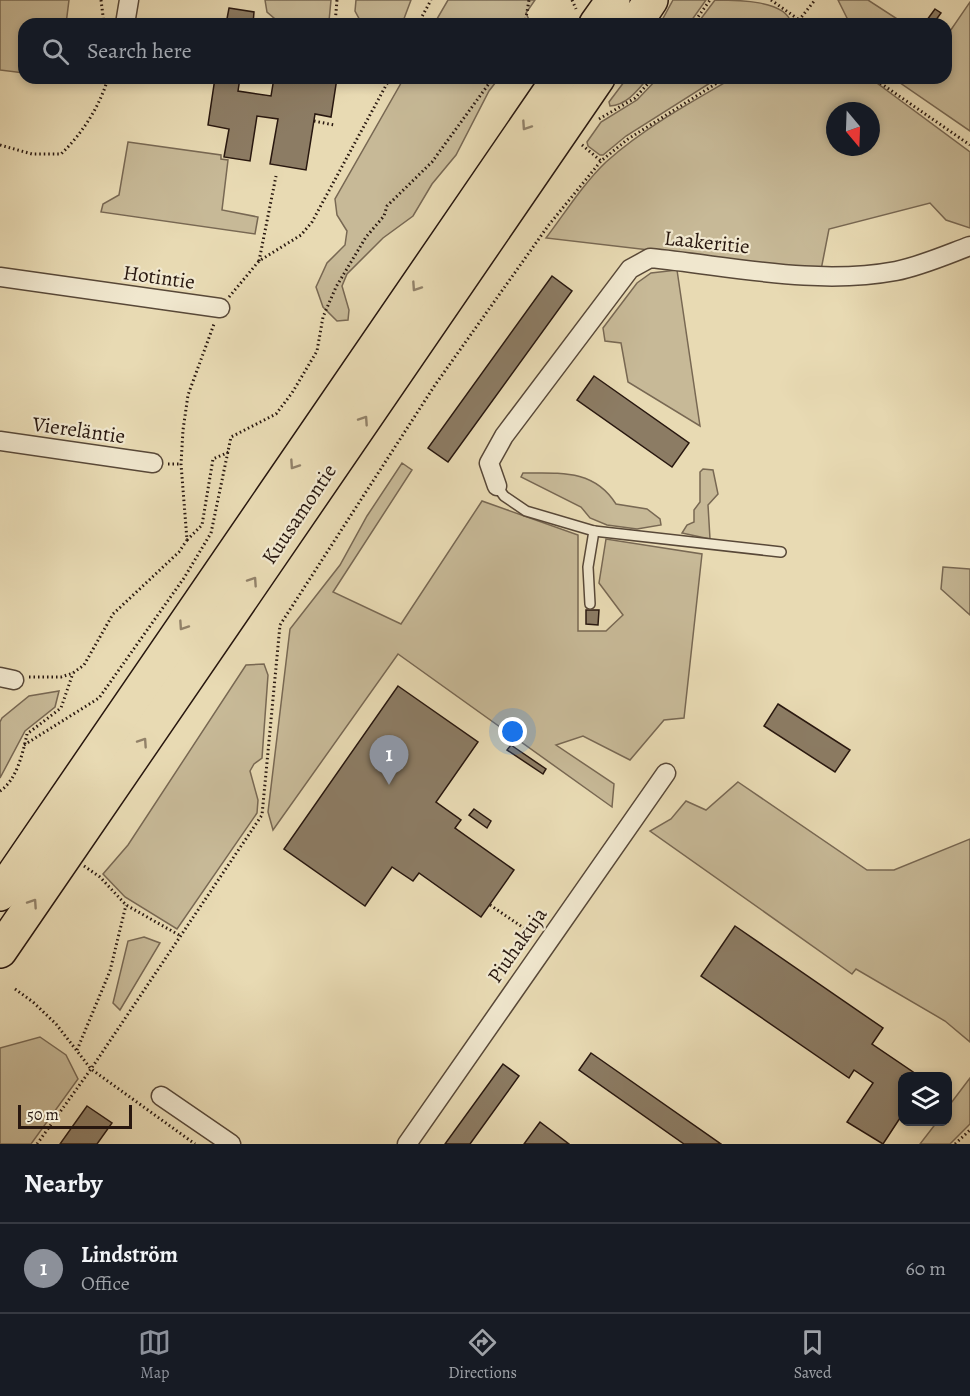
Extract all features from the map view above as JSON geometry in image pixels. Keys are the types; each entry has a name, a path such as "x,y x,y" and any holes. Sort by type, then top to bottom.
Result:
{"highway":[{"path":"600,18 613,0"},
{"path":"639,18 651,0"},
{"name":"Kuusamontie","path":"0,894 555,84"},
{"name":"Kuusamontie","path":"0,951 594,84"}],"street":[{"path":"126,18 129,0"},
{"name":"Laakeritie","path":"497,486 489,463 504,436 630,269 650,258 810,276 855,276 898,270 970,246"},
{"name":"Hotintie","path":"0,277 220,308"},
{"name":"Viereläntie","path":"0,441 153,463"},
{"name":"Piuhakuja","path":"407,1144 666,773"},
{"path":"161,1096 231,1144"}],"lane":[{"path":"497,486 504,496 525,511 594,531 781,552"},
{"path":"590,604 588,567 594,531"}],"path":[{"path":"101,0 103,18"},
{"path":"336,18 337,0"},
{"path":"421,18 431,0"},
{"path":"526,18 529,0"},
{"path":"697,18 710,0"},
{"path":"771,0 797,18"},
{"path":"801,18 814,0"},
{"path":"0,145 32,154 61,154 75,141 104,93 106,84"},
{"path":"220,308 259,261 301,235 312,222 387,84"},
{"path":"24,745 99,698 184,578 211,533 231,437 276,414 292,393 317,351 322,317 336,287 366,237 384,216 387,206 432,162 489,84"},
{"path":"598,120 635,98 648,84"},
{"path":"36,1144 91,1069 262,814 280,625 435,385 548,226 601,161 628,139 715,84"},
{"path":"882,84 970,145"},
{"path":"314,122 334,125"},
{"path":"580,144 601,161"},
{"path":"259,261 276,176"},
{"name":"Hotintie","path":"187,540 181,464 188,395 220,308"},
{"path":"7,679 73,673 84,665 113,614 179,552 202,525 213,459 229,452"},
{"path":"0,791 5,787 22,757 27,734 61,708 73,673"},
{"path":"100,877 126,906 179,935"},
{"path":"490,905 546,942"},
{"path":"77,1050 110,971 126,906"},
{"path":"15,989 56,1024 91,1069 195,1144"},
{"path":"955,1144 970,1130"}],"shaded area":[{"path":"0,0 69,0 67,18 18,18 18,72 0,70"},
{"path":"265,0 331,0 329,18 274,18 267,12"},
{"path":"356,0 411,0 404,18 359,18 355,11"},
{"path":"448,0 535,0 526,13 528,18 438,18"},
{"path":"673,0 706,0 693,18 663,18"},
{"path":"715,0 759,3 780,10 788,18 702,18"},
{"path":"838,0 868,0 896,18 847,18"},
{"path":"970,2 970,131 902,84 952,84 952,28"},
{"path":"401,84 494,84 456,155 432,184 413,216 383,238 347,274 342,286 349,310 348,320 337,321 323,307 316,287 327,263 345,245 347,231 337,215 335,199"},
{"path":"622,84 643,84 622,103 610,106 609,102"},
{"path":"652,84 708,84 626,136 603,155 588,146 587,142 601,122 637,100"},
{"path":"723,84 878,84 970,152 970,228 946,220 930,203 829,229 821,270 546,238 582,189 606,162 651,128"},
{"path":"128,142 221,155 221,159 228,160 222,210 258,217 255,234 101,212 103,204 119,195"},
{"path":"677,270 700,426 628,382 621,343 605,341 603,328 637,283 651,273"},
{"path":"402,463 412,470 333,592 401,624 482,501 578,535 578,631 606,631 623,615 599,583 606,539 702,554 684,718 664,720 630,760 583,736 556,745 614,784 612,807 398,654 273,830 268,812 290,629 340,565 367,516"},
{"path":"703,469 713,470 718,494 708,505 710,539 682,533 687,525 694,522 694,510 700,502 700,472"},
{"path":"523,473 575,475 587,479 597,484 616,504 647,509 660,519 661,525 637,529 607,525 590,518 581,507 521,477"},
{"path":"943,567 970,569 970,615 941,589"},
{"path":"264,664 268,675 262,758 254,764 250,771 258,800 257,813 177,929 125,897 103,874 128,845 246,665"},
{"path":"59,691 55,707 25,731 0,778 0,722 2,718 29,696"},
{"path":"738,782 867,870 894,870 970,839 970,1042 945,1021 856,969 852,974 650,831 671,819 686,801 706,810"},
{"path":"144,937 160,943 120,1010 113,1003 128,941"},
{"path":"40,1037 66,1055 78,1079 31,1144 0,1144 0,1048"},
{"path":"970,1078 970,1124 950,1144 920,1144 934,1126 952,1126 952,1102"}],"building":[{"path":"229,8 254,12 254,18 227,18"},
{"path":"935,9 941,13 937,18 928,18"},
{"path":"214,84 239,84 238,91 271,96 273,84 336,84 331,117 315,114 306,170 270,164 278,119 257,116 250,161 224,157 229,129 208,125"},
{"path":"552,276 572,291 448,462 428,448"},
{"path":"594,376 689,443 672,467 577,400"},
{"path":"586,610 599,610 598,625 586,624"},
{"path":"398,686 478,742 436,802 461,820 455,828 514,870 481,917 419,873 413,881 392,867 365,906 284,849"},
{"path":"778,704 850,750 835,772 764,726"},
{"path":"511,745 546,769 543,774 507,750"},
{"path":"474,809 491,821 487,828 469,815"},
{"path":"735,926 883,1028 872,1044 913,1072 898,1072 898,1121 883,1144 847,1122 873,1083 854,1070 849,1078 701,976"},
{"path":"591,1053 721,1144 684,1144 579,1070"},
{"path":"503,1064 519,1076 470,1144 445,1144"},
{"path":"87,1106 112,1123 97,1144 60,1144"},
{"path":"540,1122 569,1144 524,1144"}],"place":[{"name":"Lindström","path":"389,785"}]}
